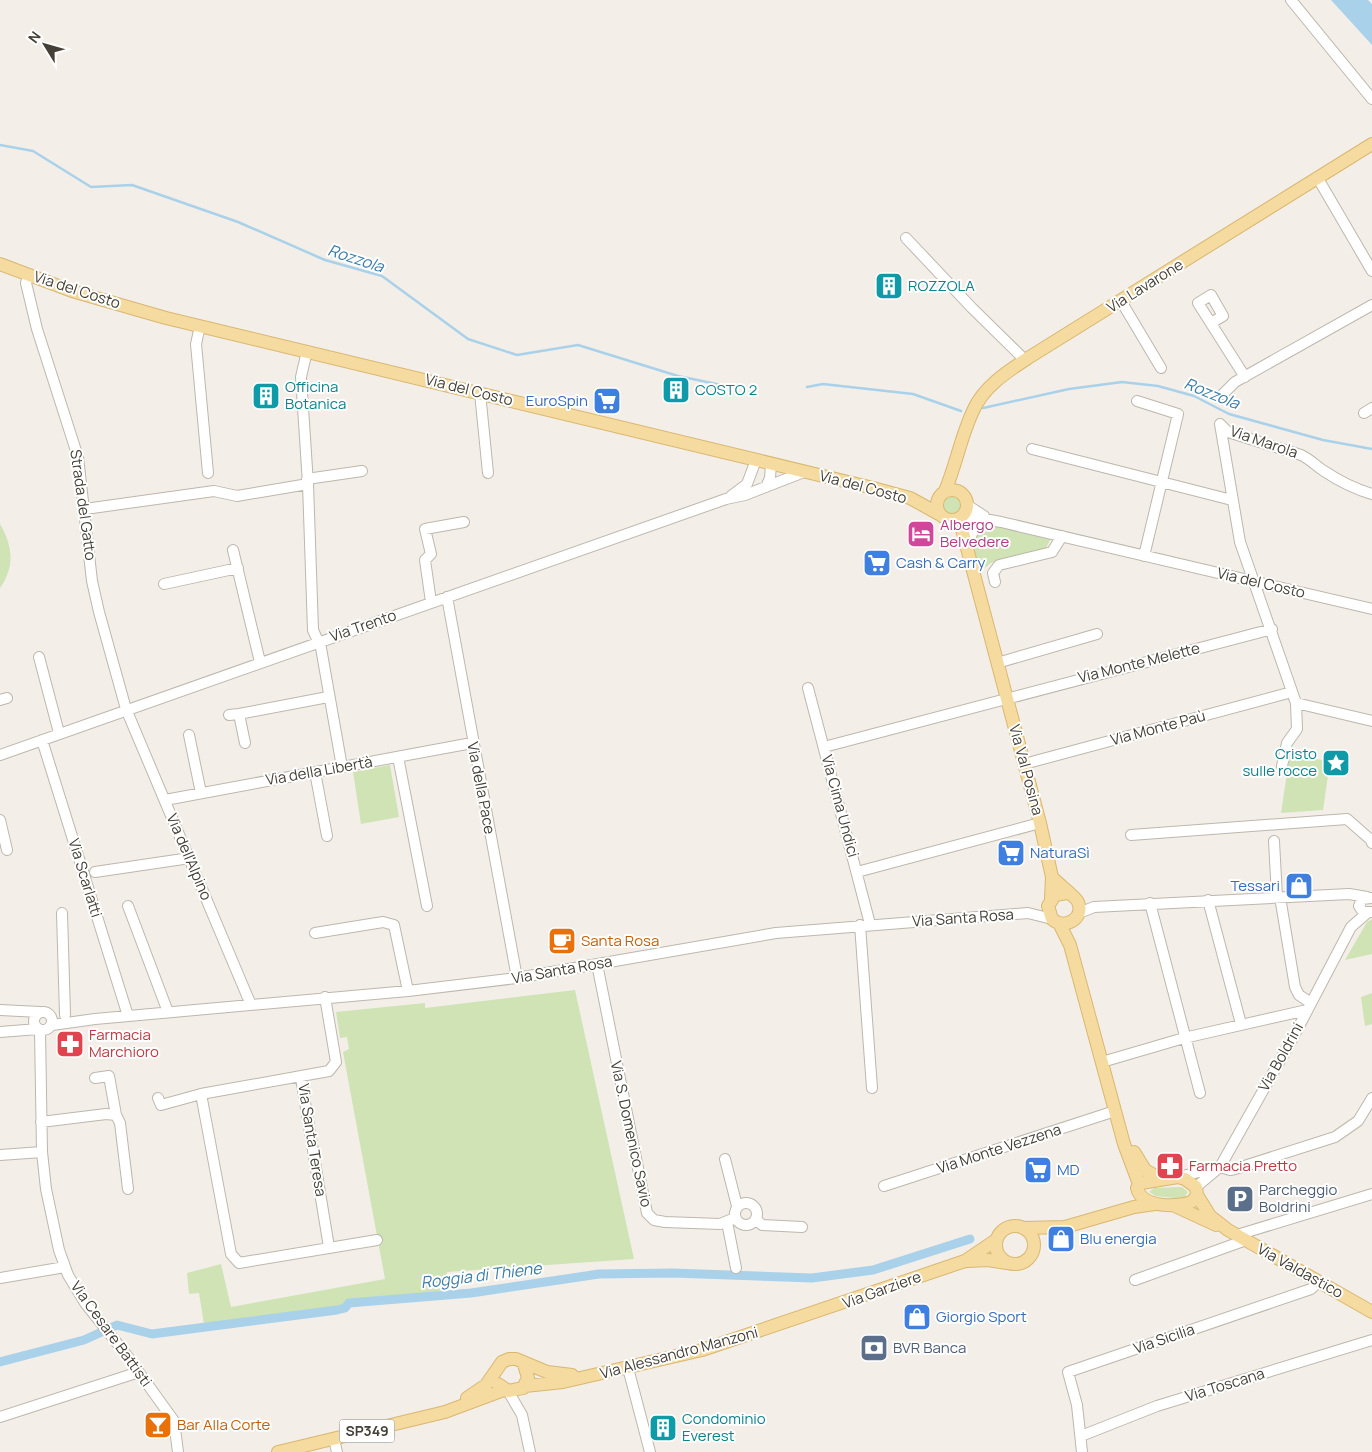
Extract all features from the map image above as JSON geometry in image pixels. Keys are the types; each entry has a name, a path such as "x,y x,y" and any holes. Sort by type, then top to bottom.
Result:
{"main road":[{"name":"Via Lavarone","path":"942,493 957,461 973,409 984,393 998,380 1025,360 1372,144"},
{"name":"Via del Costo","path":"0,264 72,291 200,326 306,350 910,498 942,516"},
{"name":"Via Lavarone","path":"957,461 963,508"},
{"path":"910,498 955,490 963,508 952,520 942,516 936,504 942,493"},
{"name":"Via Val Posina","path":"963,508 968,556 1040,823 1052,878 1048,911 1065,919"},
{"name":"Via Val Posina","path":"942,516 968,556"},
{"path":"1052,878 1072,896"},
{"path":"1050,900 1058,893 1072,896"},
{"name":"Via Val Posina","path":"1072,896 1065,919 1070,945 1138,1186"},
{"name":"Via Val Posina","path":"1122,1132 1141,1166 1159,1178"},
{"path":"1138,1186 1159,1178 1178,1177 1185,1179 1196,1191"},
{"name":"Via Valdastico","path":"1138,1186 1140,1195 1146,1200 1165,1204 1237,1235"},
{"name":"Via Garziere","path":"1108,1214 1127,1202 1138,1186"},
{"name":"Via Valdastico","path":"1196,1191 1210,1216 1237,1235 1372,1312"},
{"name":"Via Garziere","path":"798,1319 965,1261 996,1240 1006,1228 1065,1227 1108,1214 1165,1204 1186,1204 1193,1201 1196,1191"},
{"name":"Via Garziere","path":"965,1261 988,1260 1014,1265 1027,1260 1034,1247 1065,1227"},
{"path":"1023,1228 1032,1236 1034,1247"},
{"path":"996,1240 999,1256 1007,1263"},
{"name":"Via Alessandro Manzoni","path":"278,1452 456,1408 506,1391 587,1377 702,1350 798,1319"},
{"name":"Via Alessandro Manzoni","path":"456,1408 482,1388 495,1372 498,1365 506,1359 516,1359 546,1372 587,1377"},
{"path":"524,1364 528,1374 524,1387"},
{"path":"495,1372 496,1381 506,1391"}],"street":[{"path":"1291,0 1372,100"},
{"path":"1316,179 1320,182 1372,271"},
{"path":"906,238 972,308 1025,360"},
{"name":"Strada del Gatto","path":"29,275 26,283 38,329 78,457 92,581 126,709"},
{"path":"1121,301 1161,368"},
{"path":"1223,394 1235,382 1372,305"},
{"path":"1211,324 1245,377"},
{"path":"200,326 196,344 208,473"},
{"path":"306,350 301,377 313,630 322,656 342,767"},
{"path":"480,393 488,473"},
{"path":"1137,401 1178,414 1144,556"},
{"name":"Via Marola","path":"1255,581 1240,542 1220,424 1228,432 1312,460 1324,471 1357,490 1372,494"},
{"path":"1032,450 1228,499"},
{"name":"Via Trento","path":"726,499 747,484 756,460"},
{"path":"766,487 770,478 771,464"},
{"path":"85,509 214,491 237,496 362,471"},
{"name":"Via Trento","path":"0,755 126,709 726,499 766,487 804,472"},
{"name":"Via del Costo","path":"963,508 996,522 1372,609"},
{"path":"431,602 425,560 431,554 425,529 464,522"},
{"path":"968,556 973,529 980,523 996,522"},
{"path":"994,582 993,573 998,565 1052,552 1062,536"},
{"path":"233,550 260,662"},
{"path":"164,584 238,568"},
{"path":"1255,581 1296,703 1297,729 1287,742 1282,766"},
{"name":"Via della Pace","path":"447,597 472,742 517,978"},
{"name":"Via Monte Melette","path":"824,747 1006,697 1272,628"},
{"path":"997,663 1097,634"},
{"path":"39,657 59,733"},
{"name":"Via Cima Undici","path":"808,688 858,872 865,925 872,1088"},
{"name":"Via Monte Paù","path":"1024,764 1292,692"},
{"path":"244,743 234,715 328,697"},
{"path":"1296,703 1372,721"},
{"name":"Via dell'Alpino","path":"126,709 251,1006"},
{"path":"189,735 201,793"},
{"name":"Via Scarlatti","path":"42,740 128,1016"},
{"name":"Via della Libertà","path":"165,800 472,742"},
{"path":"398,757 427,906"},
{"path":"315,772 326,836"},
{"path":"1131,835 1346,819 1371,840 1372,843"},
{"path":"0,820 7,850"},
{"path":"858,872 1040,823"},
{"path":"1102,1062 1184,1038 1309,1007 1295,987 1278,897 1274,841"},
{"path":"95,872 190,858"},
{"path":"1344,895 1359,906 1362,912 1370,912"},
{"path":"1065,919 1094,907 1208,900 1344,895 1371,899"},
{"path":"1072,896 1094,907"},
{"path":"1359,906 1362,899 1371,899"},
{"name":"Via Santa Rosa","path":"1028,913 1050,900"},
{"path":"1208,900 1241,1024"},
{"path":"1150,904 1200,1093"},
{"path":"128,906 168,1012"},
{"name":"Via Boldrini","path":"1220,1167 1351,927 1370,912"},
{"path":"62,913 65,1015"},
{"name":"Via Santa Rosa","path":"0,1032 42,1028 95,1019 408,991 517,978 776,933 1028,913 1065,919"},
{"path":"315,933 383,922 394,925 408,991"},
{"name":"Via S. Domenico Savio","path":"597,964 647,1213 654,1220 665,1222 720,1224 731,1220"},
{"name":"Via Santa Teresa","path":"326,997 336,1062 329,1071 301,1078 329,1247"},
{"name":"Via Santa Rosa","path":"0,1010 95,1019"},
{"path":"18,1012 42,1028"},
{"path":"44,1013 52,1019 42,1028 35,1016 44,1013"},
{"name":"Via Cesare Battisti","path":"42,1028 42,1152 46,1189 59,1250 65,1267 85,1303 115,1340 174,1421 178,1452"},
{"path":"95,1078 109,1076 116,1115 120,1123 128,1189"},
{"path":"158,1098 161,1104 202,1094 301,1078"},
{"path":"202,1094 233,1258 239,1263 377,1240"},
{"path":"1178,1177 1220,1167 1230,1170 1335,1137 1358,1121 1370,1105"},
{"name":"Via Monte Vezzena","path":"884,1186 1115,1110"},
{"path":"41,1122 106,1114 116,1115"},
{"path":"0,1155 42,1152"},
{"path":"725,1159 738,1206"},
{"path":"1196,1191 1220,1167"},
{"path":"1135,1280 1237,1235 1372,1194"},
{"path":"731,1220 743,1225 751,1224 756,1219 757,1212 754,1206 744,1202 734,1212 731,1220 736,1268"},
{"path":"756,1219 762,1225 802,1226"},
{"path":"0,1278 65,1267"},
{"name":"Via Sicilia","path":"1081,1436 1068,1372 1312,1289 1319,1281"},
{"name":"Via Toscana","path":"1081,1436 1157,1406 1372,1340"},
{"path":"628,1368 650,1452"},
{"path":"0,1417 138,1372"},
{"path":"524,1387 522,1415 530,1452"},
{"path":"506,1391 522,1415"},
{"path":"1081,1436 1082,1452"},
{"path":"334,1438 337,1452"}],"green space":[{"path":"952,494 959,497 962,504 959,511 952,514 945,511 942,504 945,497"},
{"path":"0,524 10,548 10,564 5,580 0,588"},
{"path":"989,525 1051,538 1046,548 991,563 978,573 973,538 975,531"},
{"path":"1290,753 1330,762 1323,810 1281,813"},
{"path":"390,765 399,817 361,824 353,772"},
{"path":"1372,919 1372,954 1345,960 1367,922"},
{"path":"575,990 634,1259 447,1272 447,1292 204,1324 199,1293 189,1294 187,1273 221,1264 231,1307 385,1279 343,1052 349,1049 347,1037 340,1038 336,1012 425,1003 425,1008"},
{"path":"1372,993 1372,1024 1365,1026 1361,997"},
{"path":"1182,1187 1188,1192 1183,1199 1156,1196 1149,1192 1154,1188"}],"water":[{"path":"1331,0 1368,0 1372,4 1372,45"}],"waterway":[{"name":"Rozzola","path":"0,145 33,151 91,187 132,185 238,222 325,260 382,276 468,339 517,355 578,345 678,376 731,387"},
{"name":"Rozzola","path":"983,408 1069,389 1122,382 1158,386 1194,396 1229,414 1323,440 1372,449"},
{"name":"Rozzola","path":"807,387 823,384 913,394 961,411"},
{"name":"Roggia di Thiene","path":"0,1362 84,1340 117,1325 152,1334 337,1310 345,1308 349,1303 471,1293 599,1274 673,1273 812,1278 873,1270 970,1239"}],"place":[{"name":"ROZZOLA","path":"889,286"},
{"name":"COSTO 2","path":"676,390"},
{"name":"Officina Botanica","path":"266,396"},
{"name":"EuroSpin","path":"607,401"},
{"name":"Albergo Belvedere","path":"921,534"},
{"name":"Cash & Carry","path":"877,563"},
{"name":"Cristo sulle rocce","path":"1336,763"},
{"name":"NaturaSì","path":"1011,853"},
{"name":"Tessari","path":"1299,886"},
{"name":"Santa Rosa","path":"562,941"},
{"name":"Farmacia Marchioro","path":"70,1044"},
{"name":"Farmacia Pretto","path":"1170,1166"},
{"name":"MD","path":"1038,1170"},
{"name":"Parcheggio Boldrini","path":"1240,1199"},
{"name":"Blu energia","path":"1061,1239"},
{"name":"Giorgio Sport","path":"917,1317"},
{"name":"BVR Banca","path":"874,1348"},
{"name":"Bar Alla Corte","path":"158,1425"},
{"name":"Condominio Everest","path":"663,1428"}]}
